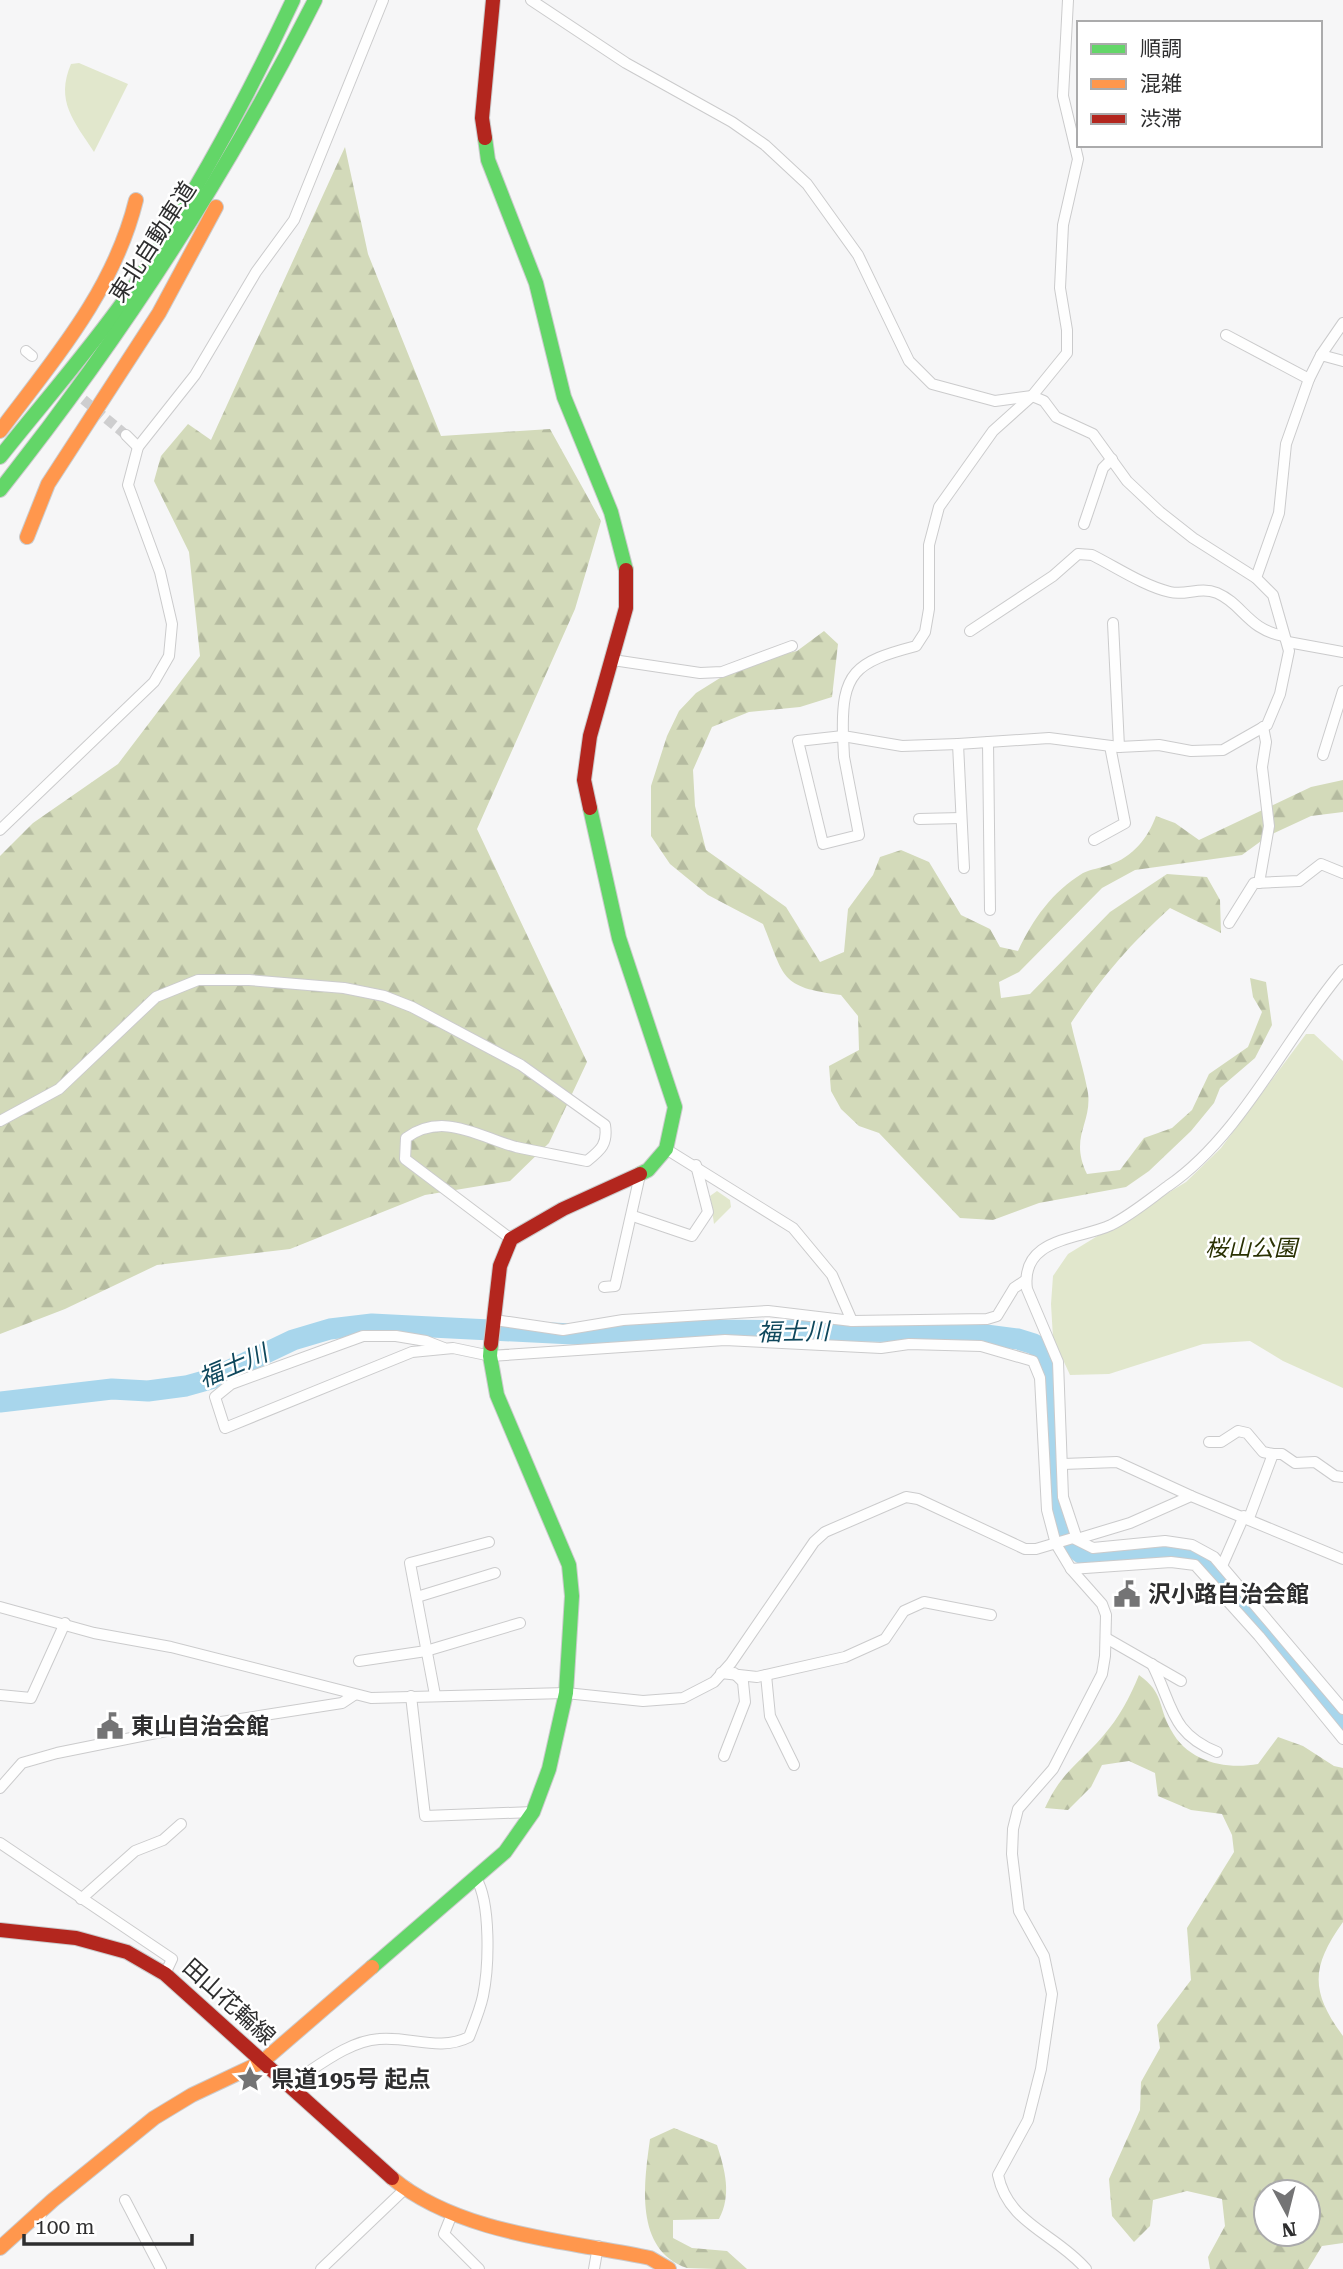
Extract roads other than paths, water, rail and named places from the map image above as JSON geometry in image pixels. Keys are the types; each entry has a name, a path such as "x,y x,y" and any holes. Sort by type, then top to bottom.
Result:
{"main road":[{"name":"東北自動車道","path":"0,457 99,335 141,272 212,153 293,0"},
{"name":"東北自動車道","path":"0,490 114,344 157,282 237,150 315,0"},
{"path":"0,2248 53,2200 153,2118 192,2095 262,2062 505,1852 533,1812 549,1769 566,1693 572,1596 569,1565 503,1416 490,1356 500,1266 511,1238 563,1209 640,1175 666,1149 672,1132 675,1108 619,938 584,780 590,736 626,608 628,583 622,541 564,397 536,283 488,160 482,118 493,0"},
{"path":"27,537 48,484 159,313 203,235 293,45"},
{"path":"0,431 75,329 120,257 132,224 135,200"},
{"name":"田山花輪線","path":"0,1930 76,1938 127,1952 165,1974 407,2187 452,2214 487,2225 650,2258 668,2269"}],"street":[{"path":"0,830 154,682 169,656 172,624 163,585 128,485 138,447 195,375 256,272 294,220 383,0"},
{"path":"531,0 626,63 732,122 765,145 807,184 858,255 909,361 932,384 995,401 1032,396 1044,401 1056,417 1093,434 1127,481 1160,512 1193,538 1256,578 1273,595 1286,639 1280,694 1263,727 1223,750 1191,751 1159,745 1114,747 1049,738 902,746 843,736 798,741 823,844 859,835 844,757 843,736 842,703 845,686 863,664 888,653 916,646 925,632 929,609 929,545 939,507 993,430 1032,396 1067,353 1067,330 1060,288 1063,225 1078,159 1063,96 1068,0"},
{"path":"1256,578 1274,532 1286,444 1309,379 1321,355 1343,323"},
{"path":"1226,335 1309,379"},
{"path":"1321,355 1343,361"},
{"path":"126,435 138,447"},
{"path":"1084,524 1104,468 1112,460"},
{"path":"970,631 1053,576 1078,554 1092,555 1171,593 1200,588 1220,594 1247,620 1269,634 1343,652"},
{"path":"1094,840 1125,823 1114,747 1113,623"},
{"path":"613,660 700,673 722,673 792,646"},
{"path":"1322,755 1343,691"},
{"path":"1259,883 1269,825 1262,766 1266,742 1263,727"},
{"path":"988,742 990,910"},
{"path":"958,744 964,868"},
{"path":"919,819 961,818"},
{"path":"1229,923 1254,883 1299,881 1321,864 1343,873"},
{"path":"1086,2269 1076,2258 1010,2207 1002,2194 998,2175 1028,2120 1041,2069 1052,1983 1044,1956 1019,1911 1012,1854 1013,1829 1018,1809 1054,1769 1102,1674 1106,1638 1106,1615 1102,1604 1071,1569 1067,1541 1058,1362 1033,1306 1026,1280 1033,1261 1042,1249 1061,1239 1114,1224 1194,1166 1264,1079 1316,1002 1343,970"},
{"path":"0,1121 59,1088 156,997 198,980 284,982 384,996 412,1007 521,1065 606,1125 607,1138 601,1150 587,1161 514,1146 468,1129 420,1128 406,1138 405,1159 511,1238"},
{"path":"666,1149 696,1165 746,1201 793,1228 832,1275 852,1321"},
{"path":"633,1216 692,1236 708,1212 696,1165"},
{"path":"604,1287 615,1286 633,1216 640,1175"},
{"path":"495,1321 563,1330 623,1320 768,1311 852,1321 994,1318 1014,1288 1026,1280"},
{"path":"444,1348 412,1352 225,1428 215,1397 231,1384 363,1336 396,1336 490,1356 725,1340 881,1348 909,1344 981,1346 1033,1361 1040,1377 1047,1510 1067,1541 1093,1548 1165,1541 1192,1545 1214,1557 1343,1709"},
{"path":"1209,1442 1225,1440 1238,1431 1247,1433 1263,1452 1282,1454 1295,1463 1315,1462 1335,1476 1343,1477"},
{"path":"1222,1566 1247,1517 1273,1454"},
{"path":"1063,1464 1117,1462 1204,1503 1247,1517 1343,1559"},
{"path":"0,1607 94,1633 171,1647 371,1698 435,1695 529,1697 566,1693 643,1701 683,1698 714,1682 814,1542 825,1532 891,1500 905,1497 918,1499 1016,1547 1036,1549 1130,1523 1191,1496"},
{"path":"435,1695 410,1563 489,1542"},
{"path":"1071,1569 1171,1562 1195,1565 1259,1636 1343,1739"},
{"path":"417,1597 495,1573"},
{"path":"721,1673 766,1675 845,1657 885,1639 904,1611 924,1602 991,1615"},
{"path":"0,1695 31,1699 65,1623"},
{"path":"359,1661 426,1651 520,1623"},
{"path":"1106,1638 1181,1681"},
{"path":"1152,1664 1176,1723 1185,1735 1217,1752"},
{"path":"724,1756 745,1702 743,1682 734,1673"},
{"path":"766,1675 770,1716 794,1765"},
{"path":"0,1788 22,1763 57,1753 176,1729 342,1703 354,1695"},
{"path":"411,1696 425,1816 533,1812"},
{"path":"81,1899 135,1851 163,1840 181,1824"},
{"path":"0,1843 173,1959 165,1974"},
{"path":"288,2085 350,2047 378,2039 454,2045 469,2037 483,1995 486,1929 483,1889 476,1878"},
{"path":"321,2269 407,2187"},
{"path":"125,2200 161,2269"},
{"path":"452,2214 444,2234 479,2269"},
{"path":"594,2269 598,2246"}],"waterway":[{"name":"福士川","path":"0,1402 112,1389 148,1391 186,1386 211,1379 293,1340 330,1329 372,1324 592,1335 709,1330 963,1332 1018,1339 1034,1344 1045,1354 1051,1369 1055,1503 1066,1534 1079,1551 1094,1558 1172,1551 1202,1561 1219,1576 1343,1724"}],"tunnel":[{"path":"72,390 126,435"}],"place":[{"name":"沢小路自治会館","path":"1127,1594"},
{"name":"東山自治会館","path":"110,1726"},
{"name":"県道195号 起点","path":"250,2079"}],"park label":[{"name":"桜山公園","path":"1251,1248"}]}
